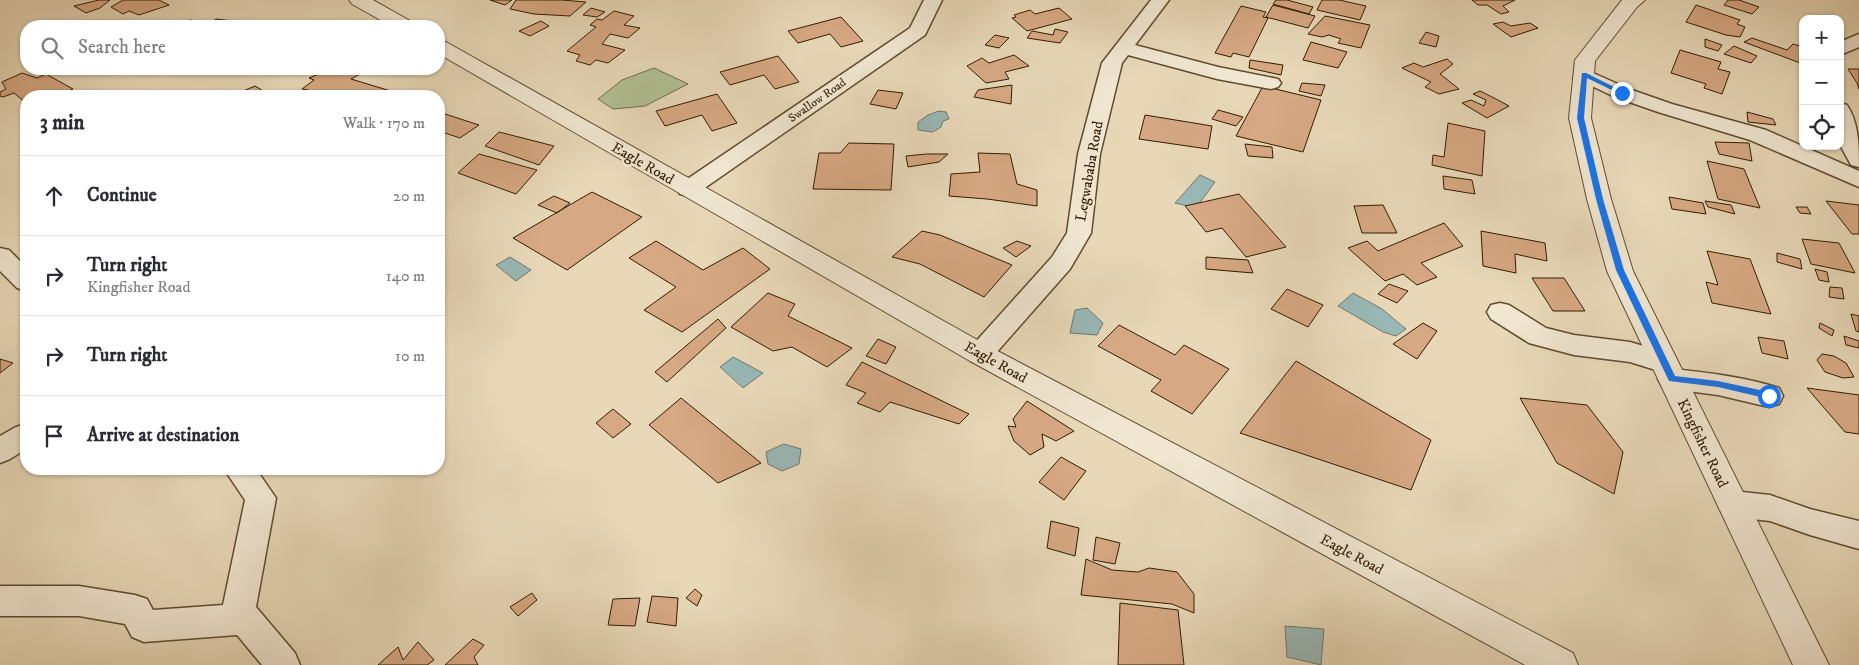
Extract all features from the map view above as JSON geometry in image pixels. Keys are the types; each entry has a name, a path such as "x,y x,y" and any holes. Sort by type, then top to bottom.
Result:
{"street":[{"path":"360,0 395,20"},
{"name":"Swallow Road","path":"688,190 918,31 933,0"},
{"name":"Legwababa Road","path":"980,354 1061,263 1079,233 1089,154 1112,63 1160,0"},
{"name":"Kingfisher Road","path":"1635,0 1630,3 1585,60 1580,118 1600,199 1620,270 1810,665"},
{"path":"1844,47 1859,40"},
{"path":"1124,48 1217,73 1271,83"},
{"name":"Eagle Road","path":"445,49 688,190 980,354 1560,665"},
{"path":"1584,75 1622,93 1665,108 1758,135 1859,180"},
{"path":"1844,122 1853,151 1859,160"},
{"path":"1500,312 1538,336 1574,344 1630,352 1668,370 1769,396"},
{"path":"0,451 20,439"},
{"path":"244,475 261,498 239,609 283,665"},
{"path":"1733,504 1770,508 1810,522 1859,535"},
{"path":"0,601 80,602 135,610 144,626 245,619"}],"green space":[{"path":"654,68 688,84 645,106 613,109 598,99 622,80"}],"water":[{"path":"939,111 946,112 949,119 943,121 941,127 933,132 918,130 918,122 928,115"},
{"path":"1200,175 1215,182 1196,208 1175,203"},
{"path":"510,257 531,270 516,281 496,265"},
{"path":"1353,293 1382,309 1406,329 1396,336 1383,332 1338,306"},
{"path":"1087,308 1103,323 1097,335 1070,333 1075,310"},
{"path":"733,357 763,373 743,388 720,367"},
{"path":"784,444 801,449 799,464 782,471 768,464 766,452"},
{"path":"1285,626 1324,629 1321,665 1287,657"}],"building":[{"path":"99,0 110,0 100,8 86,13 74,6"},
{"path":"123,0 159,0 169,5 139,15 129,11 123,14 111,7"},
{"path":"490,0 512,0 505,5"},
{"path":"516,0 586,2 570,16 534,14 510,9"},
{"path":"1276,0 1287,0 1313,7 1309,14 1273,4"},
{"path":"1322,0 1339,0 1366,6 1360,20 1317,10"},
{"path":"1472,0 1515,0 1503,6 1509,12 1501,14 1487,5 1478,5"},
{"path":"1728,0 1739,0 1759,7 1752,14 1724,5"},
{"path":"1273,5 1315,16 1308,28 1266,17"},
{"path":"1696,5 1740,20 1737,24 1745,27 1740,37 1726,35 1686,22"},
{"path":"1241,6 1266,12 1263,17 1268,18 1249,57 1233,53 1231,57 1215,53"},
{"path":"591,8 605,12 597,17 583,15"},
{"path":"1059,8 1072,19 1027,31 1012,18 1016,17 1014,15 1030,10 1035,14"},
{"path":"614,11 634,16 624,25 640,28 628,38 610,34 602,44 625,50 608,63 596,60 590,65 576,61 580,55 567,51 596,27 590,25 597,19 602,20"},
{"path":"1325,16 1370,25 1361,48 1338,43 1341,39 1329,35 1322,37 1308,34"},
{"path":"841,17 863,41 841,47 830,34 798,43 788,31"},
{"path":"541,21 549,26 530,36 519,31"},
{"path":"1503,22 1511,26 1530,23 1538,28 1511,37 1493,24"},
{"path":"1055,29 1068,32 1060,43 1027,38 1032,31 1053,35"},
{"path":"1426,32 1439,36 1436,47 1419,43"},
{"path":"995,35 1009,38 999,48 985,45"},
{"path":"1752,38 1787,50 1793,44 1799,46 1799,63 1744,42"},
{"path":"1705,39 1722,45 1718,51 1705,47"},
{"path":"1311,42 1347,52 1338,68 1303,60"},
{"path":"1734,46 1757,56 1751,63 1724,54"},
{"path":"1680,50 1721,62 1718,69 1730,72 1722,94 1704,88 1706,84 1671,73"},
{"path":"1014,55 1029,66 1005,72 1009,79 986,83 967,66 982,58 989,63"},
{"path":"778,56 799,82 775,89 764,75 730,85 720,72"},
{"path":"1447,59 1453,64 1440,74 1459,89 1439,94 1425,87 1431,82 1402,68 1414,63 1423,67"},
{"path":"1250,60 1283,65 1281,75 1249,68"},
{"path":"1848,69 1859,69 1859,89 1857,83"},
{"path":"20,74 37,78 48,75 73,89 20,90 20,98 14,93 3,97 0,96 0,92 6,89 2,82"},
{"path":"316,75 358,75 351,79 387,90 302,89 314,80 309,78"},
{"path":"1302,83 1325,85 1321,96 1299,91"},
{"path":"1012,85 1011,104 974,97 978,90"},
{"path":"255,86 262,90 246,90"},
{"path":"1263,86 1321,100 1303,152 1236,136"},
{"path":"878,90 903,93 896,109 870,104"},
{"path":"1480,91 1509,106 1487,118 1462,103 1471,100 1484,106 1486,100 1473,94"},
{"path":"717,94 737,123 712,131 702,115 665,126 656,111"},
{"path":"1218,110 1243,117 1236,126 1212,119"},
{"path":"1747,112 1773,119 1776,125 1748,122"},
{"path":"445,114 479,125 460,138 445,133"},
{"path":"1145,115 1212,126 1208,149 1139,139"},
{"path":"1448,123 1485,131 1482,176 1432,165 1433,155 1444,157"},
{"path":"499,132 554,146 539,165 485,146"},
{"path":"1715,142 1749,143 1752,161 1719,154"},
{"path":"849,143 894,144 891,190 813,189 819,153 840,153"},
{"path":"1245,144 1272,147 1273,158 1248,156"},
{"path":"978,153 1010,154 1017,184 1037,190 1037,206 949,196 951,174 980,172"},
{"path":"479,154 537,170 516,194 458,173"},
{"path":"948,154 939,162 908,167 906,156"},
{"path":"1707,161 1744,169 1760,208 1718,199"},
{"path":"1443,176 1472,180 1475,194 1444,189"},
{"path":"592,192 642,217 567,270 513,238"},
{"path":"1239,194 1286,247 1246,257 1222,228 1206,232 1185,206"},
{"path":"554,196 570,203 557,213 538,205"},
{"path":"1669,197 1703,203 1706,214 1672,209"},
{"path":"1705,201 1731,205 1735,214 1708,207"},
{"path":"1826,201 1859,205 1859,234 1852,234"},
{"path":"1383,205 1397,233 1362,233 1354,206"},
{"path":"1796,207 1807,207 1811,214 1800,213"},
{"path":"1444,223 1463,246 1421,263 1437,277 1417,285 1403,274 1385,281 1348,248 1367,241 1378,251"},
{"path":"922,231 940,235 1012,265 984,297 920,264 892,257"},
{"path":"1481,231 1545,243 1547,261 1515,254 1516,273 1483,266"},
{"path":"1802,239 1839,243 1855,273 1811,264"},
{"path":"656,241 703,270 743,248 770,269 682,332 644,310 676,287 629,258"},
{"path":"1017,241 1031,246 1016,257 1003,248"},
{"path":"1707,251 1750,259 1771,314 1712,303 1706,282 1718,285"},
{"path":"1777,253 1800,259 1802,269 1777,262"},
{"path":"1206,257 1248,260 1253,273 1206,269"},
{"path":"1815,269 1827,272 1829,282 1819,280"},
{"path":"1532,278 1564,278 1585,311 1553,311"},
{"path":"1389,284 1408,291 1397,303 1378,294"},
{"path":"1830,287 1842,288 1844,299 1829,297"},
{"path":"1287,289 1323,305 1308,327 1271,309"},
{"path":"768,293 795,304 788,316 852,348 827,367 792,347 773,351 731,327"},
{"path":"1851,314 1859,316 1859,332 1856,331"},
{"path":"718,319 726,328 667,382 655,372"},
{"path":"1423,323 1437,331 1417,359 1393,344"},
{"path":"1820,323 1834,330 1832,336 1819,328"},
{"path":"1119,325 1175,355 1184,345 1229,369 1192,414 1151,391 1161,380 1098,346"},
{"path":"1844,336 1859,341 1859,348 1846,345"},
{"path":"1758,337 1784,341 1788,359 1762,353"},
{"path":"878,339 896,347 886,364 866,356"},
{"path":"1822,354 1834,356 1846,363 1854,377 1843,378 1825,372 1817,360"},
{"path":"0,359 13,363 0,373"},
{"path":"1296,361 1431,440 1411,490 1240,433"},
{"path":"862,362 969,414 959,424 890,402 880,412 857,403 866,393 846,385"},
{"path":"1807,388 1859,395 1859,434 1845,432"},
{"path":"681,398 761,463 718,483 649,425"},
{"path":"1520,398 1587,405 1623,452 1614,494 1557,463"},
{"path":"1027,401 1074,431 1056,441 1042,434 1044,447 1030,455 1014,441 1008,426 1016,427 1013,419"},
{"path":"613,409 631,424 613,438 596,423"},
{"path":"1061,457 1086,471 1064,500 1039,482"},
{"path":"1051,521 1079,528 1075,556 1047,548"},
{"path":"1096,537 1120,543 1115,564 1093,560"},
{"path":"1086,559 1112,570 1138,572 1149,568 1177,572 1194,594 1194,613 1172,604 1081,595"},
{"path":"695,589 702,595 697,606 686,598"},
{"path":"532,593 537,600 518,616 510,607"},
{"path":"652,596 678,598 676,626 647,622"},
{"path":"640,598 635,626 608,625 613,599"},
{"path":"1120,603 1178,610 1184,665 1118,665"},
{"path":"473,639 484,645 474,657 478,665 445,665"},
{"path":"418,642 434,660 427,665 378,665 398,647 403,660"}],"route":[{"path":"1622,93 1584,75 1580,118 1620,270 1672,379 1718,384 1769,396"}]}
